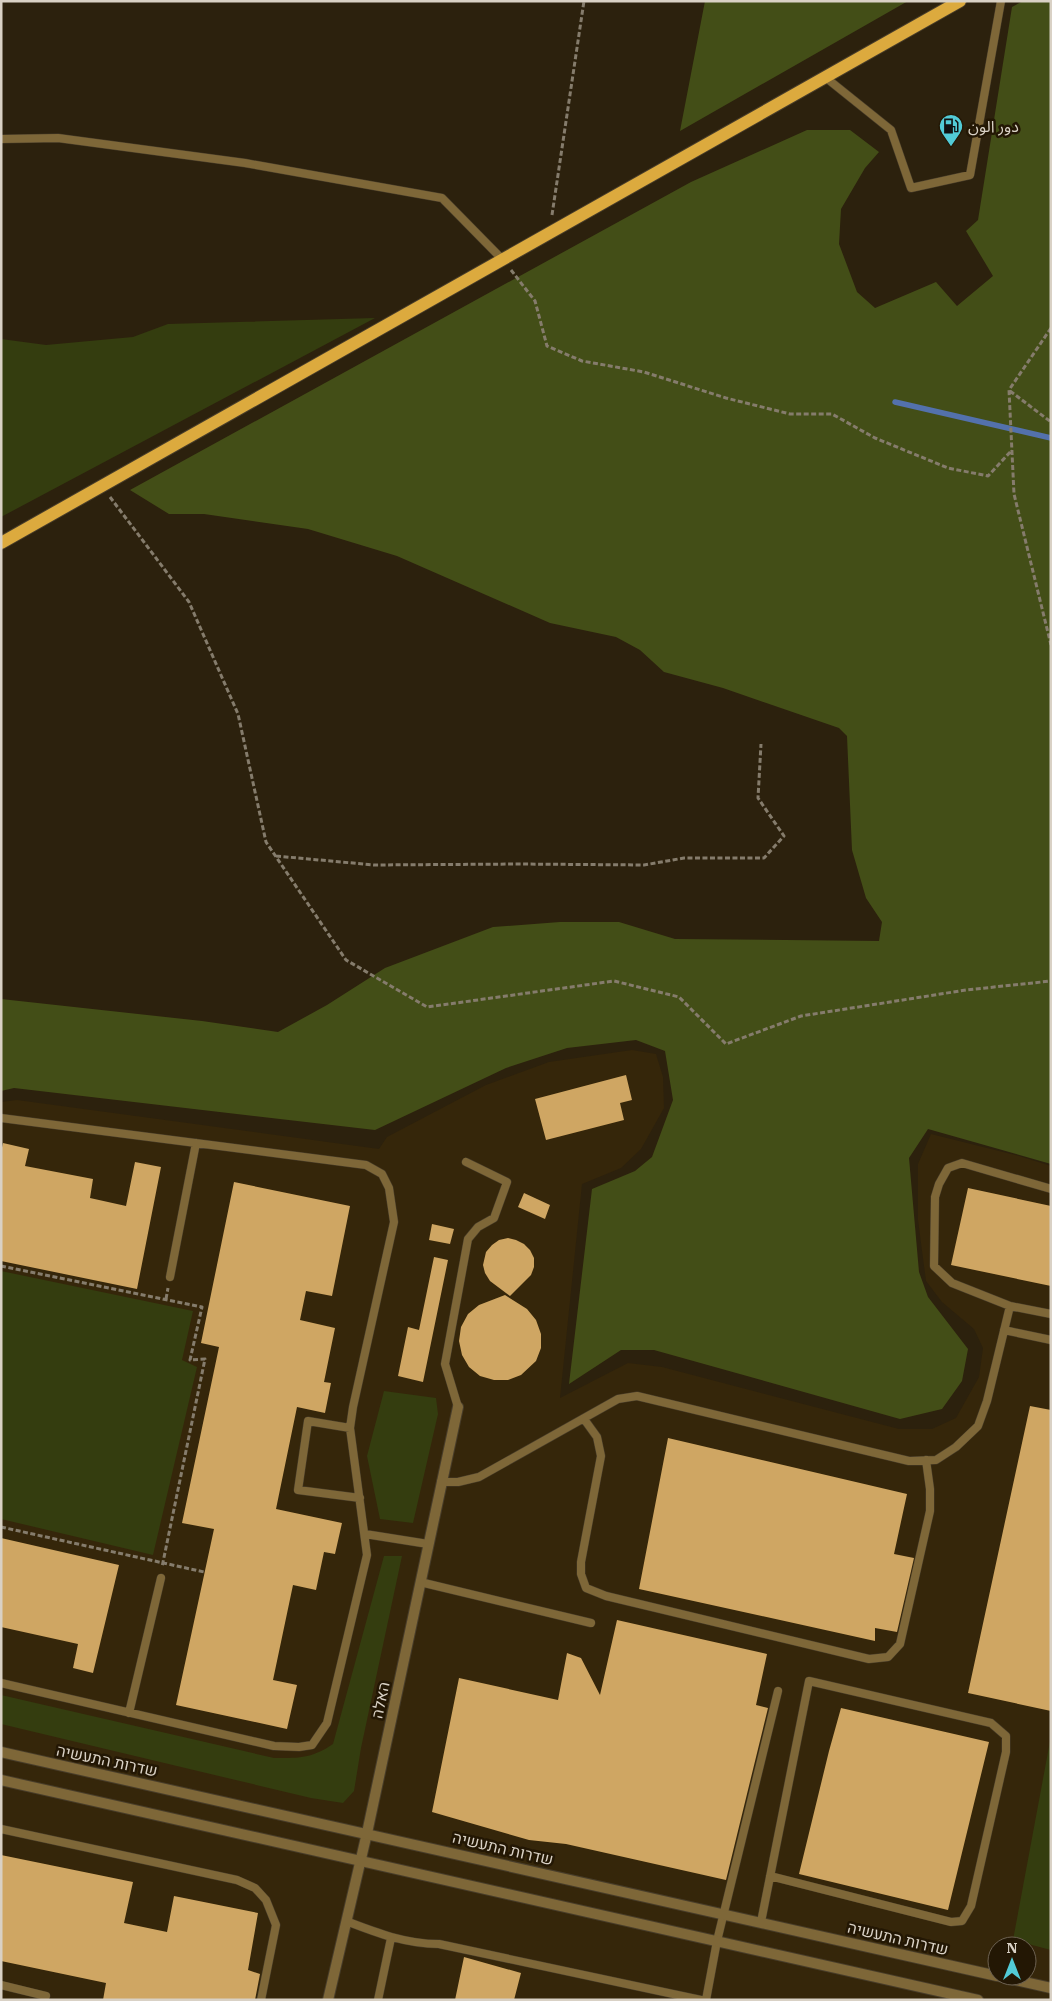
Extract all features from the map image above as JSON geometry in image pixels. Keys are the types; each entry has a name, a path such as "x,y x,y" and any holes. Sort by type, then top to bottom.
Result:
{"main road":[{"path":"1,543 960,1"}],"street":[{"name":"האלה","path":"328,2000 458,1406"},
{"name":"שדרות התעשיה","path":"1,1752 987,1974"},
{"path":"1,1780 360,1859 978,2000"},
{"name":"שדרות התעשיה","path":"1037,1985 1051,1988"}],"lane":[{"path":"825,77 891,130 911,188 970,175 1001,1"},
{"path":"1,139 58,138 245,162 442,198 503,260"},
{"path":"1,1118 366,1165 382,1174 389,1188 394,1222 352,1407 350,1428 367,1555 327,1723 312,1744 299,1747 274,1746 1,1684"},
{"path":"170,1277 196,1143"},
{"path":"458,1406 446,1364 468,1239 478,1228 494,1218 507,1182 466,1162"},
{"path":"1051,1189 962,1163 948,1168 939,1184 935,1197 934,1266 952,1284 1010,1306 1051,1314"},
{"path":"442,1482 458,1482 479,1477 618,1399 637,1396 909,1461 936,1460 956,1448 978,1426 987,1401 1010,1306"},
{"path":"1004,1330 1051,1340"},
{"path":"584,1419 597,1437 601,1456 581,1562 581,1574 586,1588 606,1596 869,1658 888,1657 900,1644 930,1512 930,1489 926,1460"},
{"path":"350,1428 308,1421 298,1490 360,1498"},
{"path":"364,1534 428,1544"},
{"path":"129,1712 161,1578"},
{"path":"420,1582 591,1623"},
{"path":"761,1922 770,1876 809,1681 991,1723 1006,1736 1006,1752 971,1906 962,1921 951,1922 770,1876"},
{"path":"706,2000 717,1940 725,1914 778,1691"},
{"path":"1,1829 237,1880 255,1888 266,1900 276,1925 261,2000"},
{"path":"346,1921 391,1938 422,1944 439,1944 701,2000"},
{"path":"378,2000 391,1938"},
{"path":"1,1985 46,1996"}],"path":[{"path":"549,233 584,1"},
{"path":"503,260 536,301 547,346 582,362 644,372 726,398 790,414 832,414 875,438 948,468 988,476 1012,450"},
{"path":"1051,328 1009,390 1014,494 1051,644"},
{"path":"1009,390 1051,422"},
{"path":"103,487 189,602 238,714 266,842 346,960 427,1007 614,981 679,997 726,1044 801,1016 966,990 1051,981"},
{"path":"276,856 374,866 519,864 644,866 684,858 764,858 784,836 758,798 761,744"},
{"path":"1,1266 202,1307 190,1360 205,1359 161,1578"},
{"path":"1,1527 204,1572"}],"shaded area":[{"path":"632,1050 656,1054 663,1077 664,1108 641,1149 621,1168 582,1184 560,1398 628,1363 662,1367 899,1429 932,1429 956,1418 979,1377 983,1348 974,1329 942,1302 926,1281 918,1220 918,1164 931,1134 1051,1166 1051,2000 1,2000 1,1102 17,1100 379,1149 387,1137 486,1085 549,1062"}],"green space":[{"path":"705,1 908,1 680,131"},
{"path":"1023,1 1051,1 1051,1164 928,1129 909,1158 919,1272 928,1297 968,1349 962,1381 942,1409 900,1419 654,1350 621,1350 569,1384 592,1189 635,1171 652,1157 673,1100 665,1051 636,1040 567,1048 506,1068 375,1130 14,1088 1,1091 1,999 202,1021 278,1032 327,1005 385,968 493,927 560,922 619,922 675,939 879,941 882,922 866,898 852,850 847,736 839,728 723,688 664,672 640,650 616,637 550,623 397,556 308,529 204,514 169,514 130,490 691,182 807,130 850,130 879,152 865,168 841,209 839,244 857,292 875,308 936,282 957,306 993,276 966,231 978,220 1012,7"},
{"path":"375,318 1,517 1,339 46,345 133,337 168,324"},
{"path":"1,1271 193,1311 182,1360 197,1367 153,1555 1,1519"},
{"path":"384,1391 436,1398 438,1414 413,1523 380,1519 367,1456"},
{"path":"384,1556 402,1556 361,1748 354,1791 343,1803 311,1798 1,1724 1,1695 274,1758 297,1758 318,1753 333,1744"},
{"path":"1051,1736 1051,1950 1037,1946 1037,1936 1014,1936"}],"building":[{"path":"626,1075 632,1100 620,1103 624,1120 546,1140 535,1099"},
{"path":"3,1143 29,1149 25,1166 93,1179 90,1198 126,1206 135,1162 161,1167 137,1289 1,1261 1,1152"},
{"path":"234,1182 350,1206 332,1296 306,1291 300,1320 335,1328 324,1382 331,1383 325,1413 297,1407 276,1509 342,1523 335,1554 324,1552 316,1590 293,1585 273,1680 297,1685 287,1729 176,1705 214,1529 182,1523 219,1347 201,1343"},
{"path":"968,1188 1051,1206 1051,1286 951,1265"},
{"path":"524,1193 550,1205 545,1219 518,1207"},
{"path":"432,1224 454,1229 450,1244 429,1240"},
{"path":"508,1238 524,1244 534,1258 534,1267 531,1275 510,1296 490,1281 483,1265 486,1252 492,1245 499,1240"},
{"path":"434,1257 448,1260 423,1382 398,1376 408,1327 419,1330"},
{"path":"505,1295 527,1309 536,1320 541,1334 541,1348 536,1361 521,1375 508,1380 494,1380 480,1376 469,1367 462,1355 459,1341 461,1327 468,1314 479,1305"},
{"path":"1030,1406 1051,1410 1051,1711 968,1693"},
{"path":"668,1438 907,1494 894,1554 914,1558 897,1632 875,1628 875,1641 639,1589"},
{"path":"1,1538 119,1565 93,1673 73,1668 78,1644 1,1627"},
{"path":"617,1620 767,1654 756,1705 768,1708 726,1880 566,1844 529,1840 432,1812 459,1678 558,1700 567,1653 581,1658 600,1695"},
{"path":"841,1708 989,1742 948,1910 799,1874"},
{"path":"1,1855 133,1882 124,1923 167,1932 174,1896 258,1913 248,1970 260,1974 255,2000 103,2000 106,1983 1,1961"},
{"path":"464,1957 521,1973 514,2000 455,2000"}],"waterway":[{"path":"895,402 1051,438"}],"place":[{"name":"دور الون","path":"951,147"}]}
